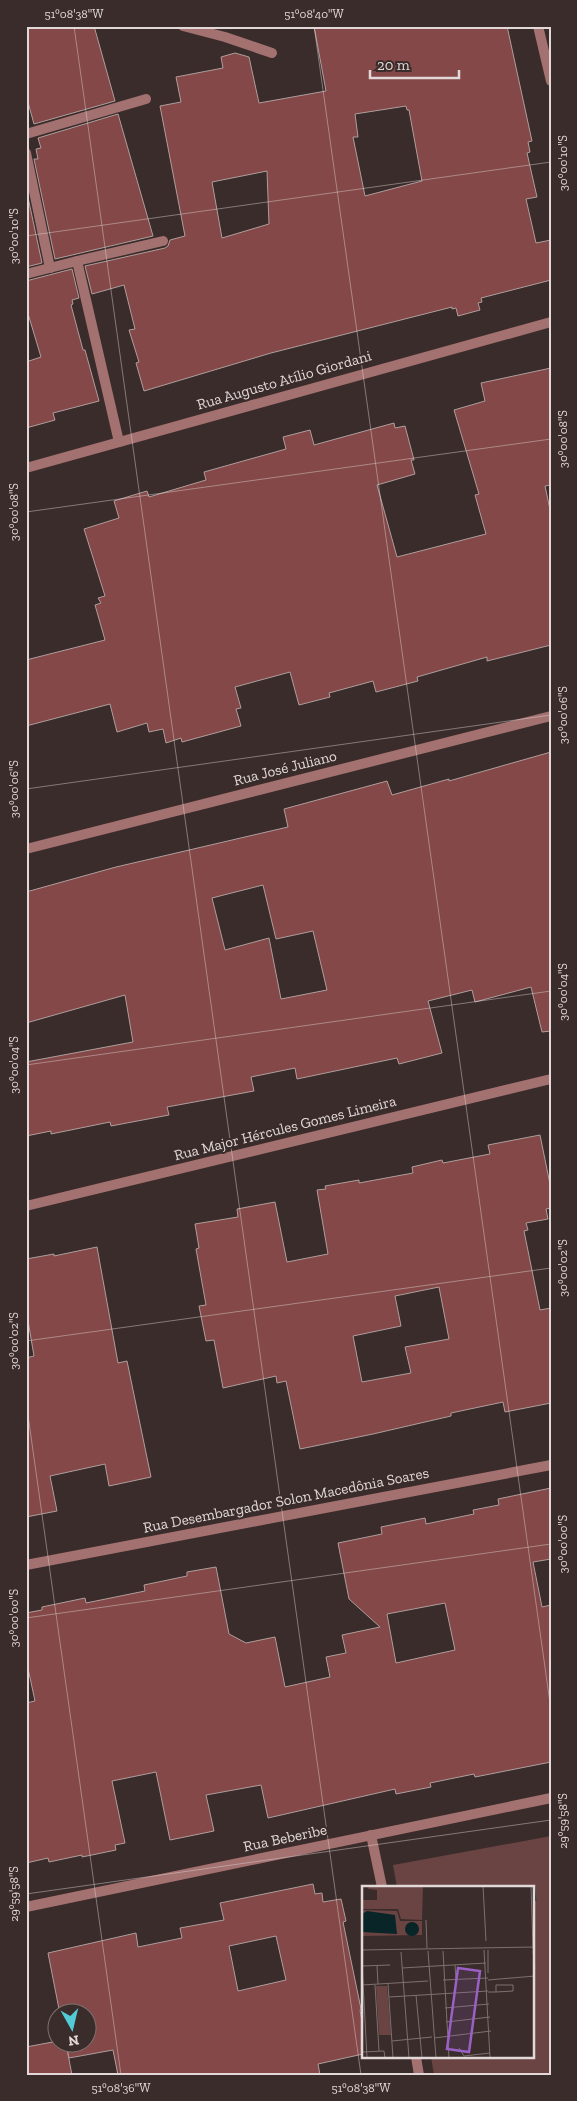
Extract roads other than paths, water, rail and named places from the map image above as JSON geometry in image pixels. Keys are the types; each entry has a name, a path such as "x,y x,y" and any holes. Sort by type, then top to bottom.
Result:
{"street":[{"path":"182,26 225,37 272,53"},
{"path":"538,26 551,81"},
{"path":"26,134 146,99"},
{"path":"26,153 50,268"},
{"path":"26,274 163,241"},
{"path":"77,261 119,442"},
{"name":"Rua Augusto Atílio Giordani","path":"26,468 551,322"},
{"name":"Rua José Juliano","path":"26,849 551,716"},
{"name":"Rua Major Hércules Gomes Limeira","path":"26,1206 551,1078"},
{"name":"Rua Desembargador Solon Macedônia Soares","path":"26,1565 551,1465"},
{"name":"Rua Beberibe","path":"26,1907 551,1798"},
{"path":"371,1836 382,1886"},
{"path":"416,2058 419,2075"}]}
